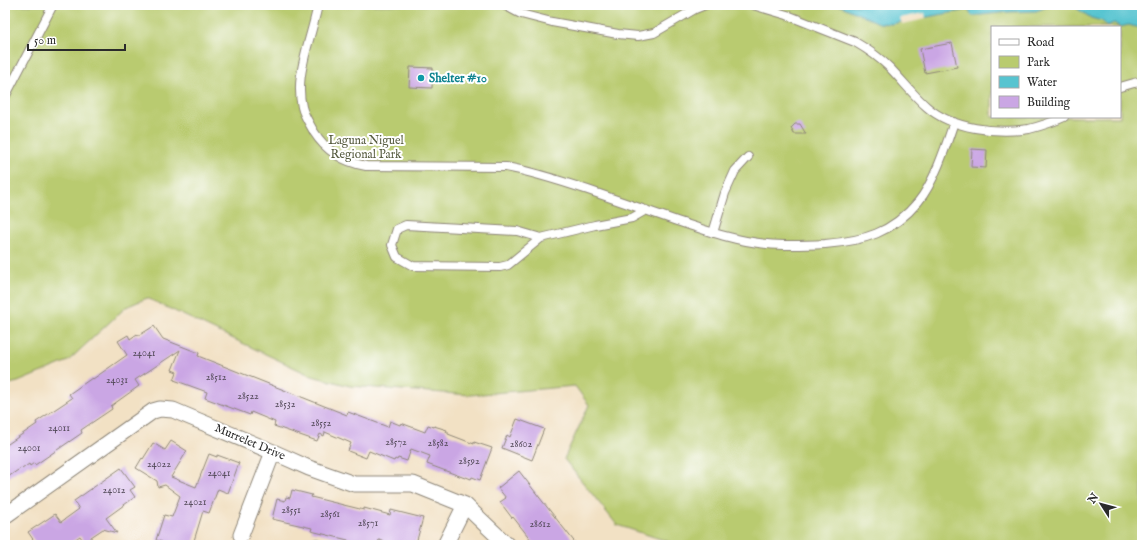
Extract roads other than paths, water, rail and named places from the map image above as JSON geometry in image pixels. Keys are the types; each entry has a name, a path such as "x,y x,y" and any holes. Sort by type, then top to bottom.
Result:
{"street":[{"name":"Murrelet Drive","path":"5,516 153,412 160,409 173,410 309,468 354,484 413,484 465,505 508,545"},
{"path":"241,535 273,452"},
{"path":"445,545 465,505"}],"lane":[{"path":"5,97 53,5"},
{"path":"318,5 300,76 300,99 306,119 319,139 338,156 352,163 366,166 506,167 546,176 713,233 741,240 767,244 812,245 844,243 864,238 887,229 906,214 926,192 954,122"},
{"path":"504,5 521,14 552,22 618,34 638,36 654,33 695,9 705,5"},
{"path":"753,5 788,15 855,42 883,62 929,108 944,118 954,122 985,129 1012,130 1029,128 1061,118"},
{"path":"1121,87 1142,81"},
{"path":"713,233 724,194 736,171 748,157"},
{"path":"541,238 517,231 406,225 397,228 392,245 397,257 413,266 500,267 508,265 541,238 632,218 646,210"}],"water":[{"path":"839,5 1052,5 1036,11 972,16 968,10 891,24 879,23"},
{"path":"1075,5 1142,5 1142,29 1129,25 1121,27 1114,23 1107,26 1102,21 1091,18 1076,8"},
{"path":"314,536 331,542 332,540 334,541 333,545 312,544"}],"place":[{"name":"Shelter #10","path":"421,78"}],"park label":[{"name":"Laguna Niguel Regional Park","path":"366,147"}]}
